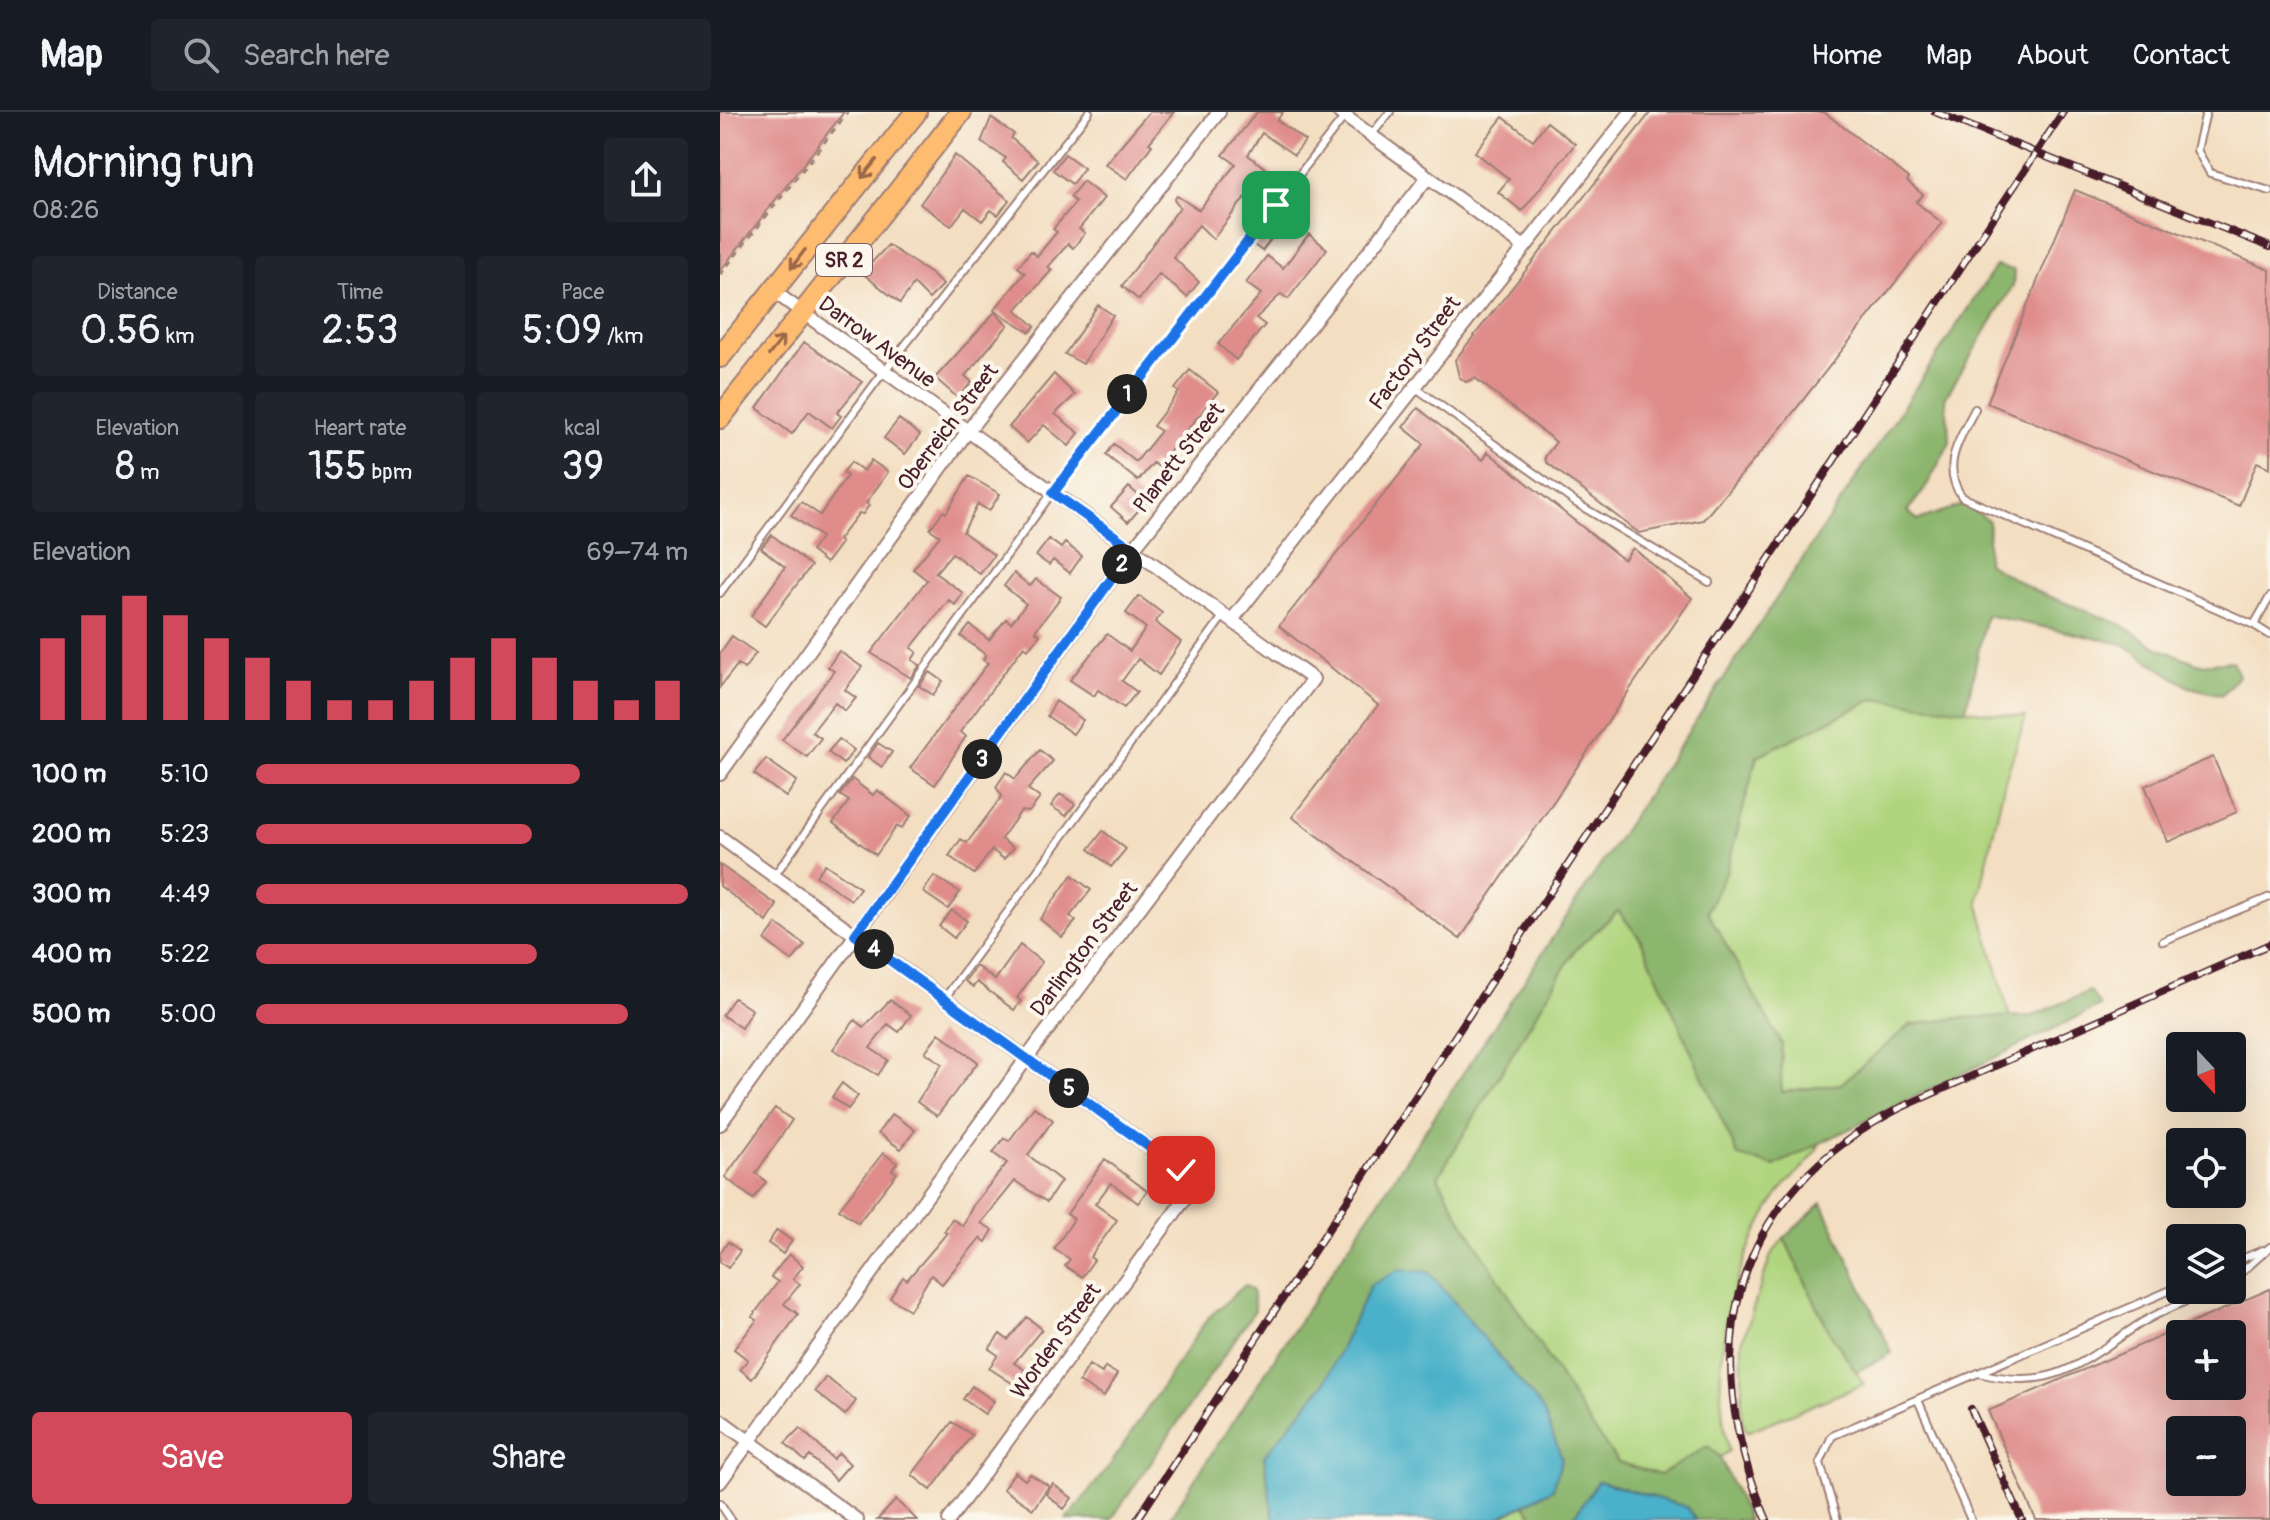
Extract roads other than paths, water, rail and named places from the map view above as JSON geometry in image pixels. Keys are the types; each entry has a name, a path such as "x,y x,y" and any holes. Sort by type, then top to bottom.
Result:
{"main road":[{"name":"SR 2","path":"720,357 916,112"},
{"name":"SR 2","path":"723,408 961,112"}],"street":[{"name":"Oberreich Street","path":"720,774 967,432 1219,112"},
{"name":"Factory Street","path":"1228,618 1631,112"},
{"path":"1342,114 1523,246"},
{"name":"Planett Street","path":"720,1124 1133,549 1428,177"},
{"name":"Darrow Avenue","path":"773,291 1228,618"},
{"name":"Darlington Street","path":"720,1482 1028,1058 1313,679 1228,618"},
{"path":"720,837 1028,1058"},
{"name":"Worden Street","path":"949,1520 1187,1196 1187,1182 1181,1170 1028,1058"},
{"path":"720,1420 857,1520"}],"lane":[{"path":"720,593 883,372 1089,112"},
{"path":"1372,135 1390,112"},
{"path":"2206,112 2197,150 2210,173 2270,191"},
{"path":"774,876 1053,493 1342,114"},
{"path":"1414,385 1427,400 1576,503 1709,582"},
{"path":"1975,409 1951,462 1951,477 1962,497 2254,625 2270,635"},
{"path":"2254,625 2270,597"},
{"path":"944,999 1228,618"},
{"path":"2163,941 2270,897"},
{"path":"2246,1257 2270,1247"},
{"path":"2246,1268 2270,1247"},
{"path":"1837,1520 1820,1463 1832,1436 2166,1292"},
{"path":"1979,1373 2007,1380 2038,1381 2095,1357 2140,1324 2182,1304"},
{"path":"1918,1400 1971,1520"},
{"path":"720,1503 731,1520"}],"water":[{"path":"1400,1269 1429,1272 1542,1408 1562,1458 1553,1489 1495,1520 1274,1520 1264,1456 1324,1384 1370,1286"},
{"path":"1598,1481 1687,1507 1696,1520 1572,1520"}],"railway":[{"path":"1935,112 2270,247"},
{"path":"1137,1520 2063,112"},
{"path":"1767,1520 1745,1457 1733,1396 1732,1338 1743,1282 1765,1231 1798,1184 1844,1143 1902,1107 2270,944"},
{"path":"1971,1409 2022,1520"}]}
